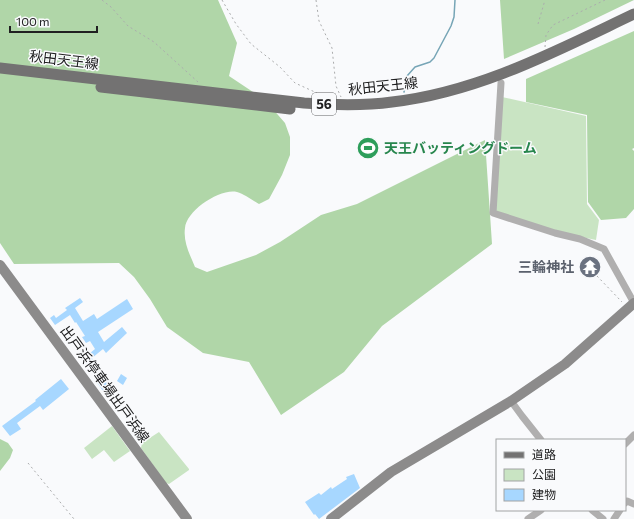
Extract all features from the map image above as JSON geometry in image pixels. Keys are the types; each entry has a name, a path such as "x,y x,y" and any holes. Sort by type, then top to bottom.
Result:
{"main road":[{"name":"秋田天王線","path":"0,68 304,103 345,105 392,102 444,93 499,76 634,14"},
{"name":"秋田天王線","path":"0,76 304,111 348,112 394,110 445,101 501,83 634,22"}],"street":[{"path":"331,519 391,472 511,401 565,364 632,304 604,249 580,239 555,233 494,213 501,83"},
{"name":"出戸浜停車場出戸浜線","path":"0,265 187,519"},
{"path":"511,401 541,439"},
{"path":"626,443 634,435"},
{"path":"528,519 540,511"},
{"path":"593,511 603,519"}],"path":[{"path":"102,0 111,7 128,26 154,42 162,51 181,66 200,85 203,92"},
{"path":"222,0 236,24 251,44 280,67 294,83 317,93 321,98 321,104"},
{"path":"316,0 319,20 332,48 336,86 345,105"},
{"path":"538,24 545,0"},
{"path":"543,57 546,35 553,26 605,0"},
{"path":"597,276 632,304"},
{"path":"28,463 74,519"}],"green space":[{"path":"0,0 218,0 237,43 229,76 265,100 285,123 290,137 290,155 282,175 269,199 259,204 240,193 230,192 213,197 197,208 191,215 185,228 185,238 187,248 195,267 207,272 256,255 280,242 321,215 357,204 485,140 492,244 382,326 344,372 281,415 249,362 203,353 167,327 150,299 134,277 119,263 14,264 0,243"},
{"path":"500,0 634,0 574,29 504,59"},
{"path":"634,31 634,148 632,149 634,151 634,209 626,218 601,220 588,202 587,115 526,102 526,79"},
{"path":"502,97 586,116 587,204 599,220 596,240 557,232 495,212"},
{"path":"112,426 130,451 114,462 104,450 92,459 84,448"},
{"path":"159,432 189,469 169,484 166,483 141,448 142,443"},
{"path":"0,439 8,443 13,450 10,458 0,471"}],"building":[{"name":"三輪神社","path":"595,259 598,263 594,268 597,271 593,275 582,264 585,260 590,264"},
{"path":"80,298 83,302 75,308 83,321 94,314 97,319 127,299 133,309 98,332 104,342 122,327 127,333 106,353 103,349 92,358 93,360 87,365 83,359 95,349 90,341 86,343 82,337 85,336 76,322 75,323 70,315 55,325 50,318 54,315 56,318 67,310 65,308"},
{"path":"121,374 127,378 123,385 117,381"},
{"path":"102,376 110,386 103,391 96,381"},
{"path":"61,379 69,389 43,410 40,406 17,423 21,429 10,436 2,426 36,401 35,400"},
{"path":"354,474 360,488 319,519 315,514 314,515 305,502 319,493 321,495 331,487 332,489 347,479 346,477"}],"waterway":[{"path":"404,92 407,76 415,67 430,62 434,58 451,26 454,17 455,0"}],"place":[{"name":"天王バッティングドーム","path":"368,148"},
{"name":"三輪神社","path":"590,267"}]}
